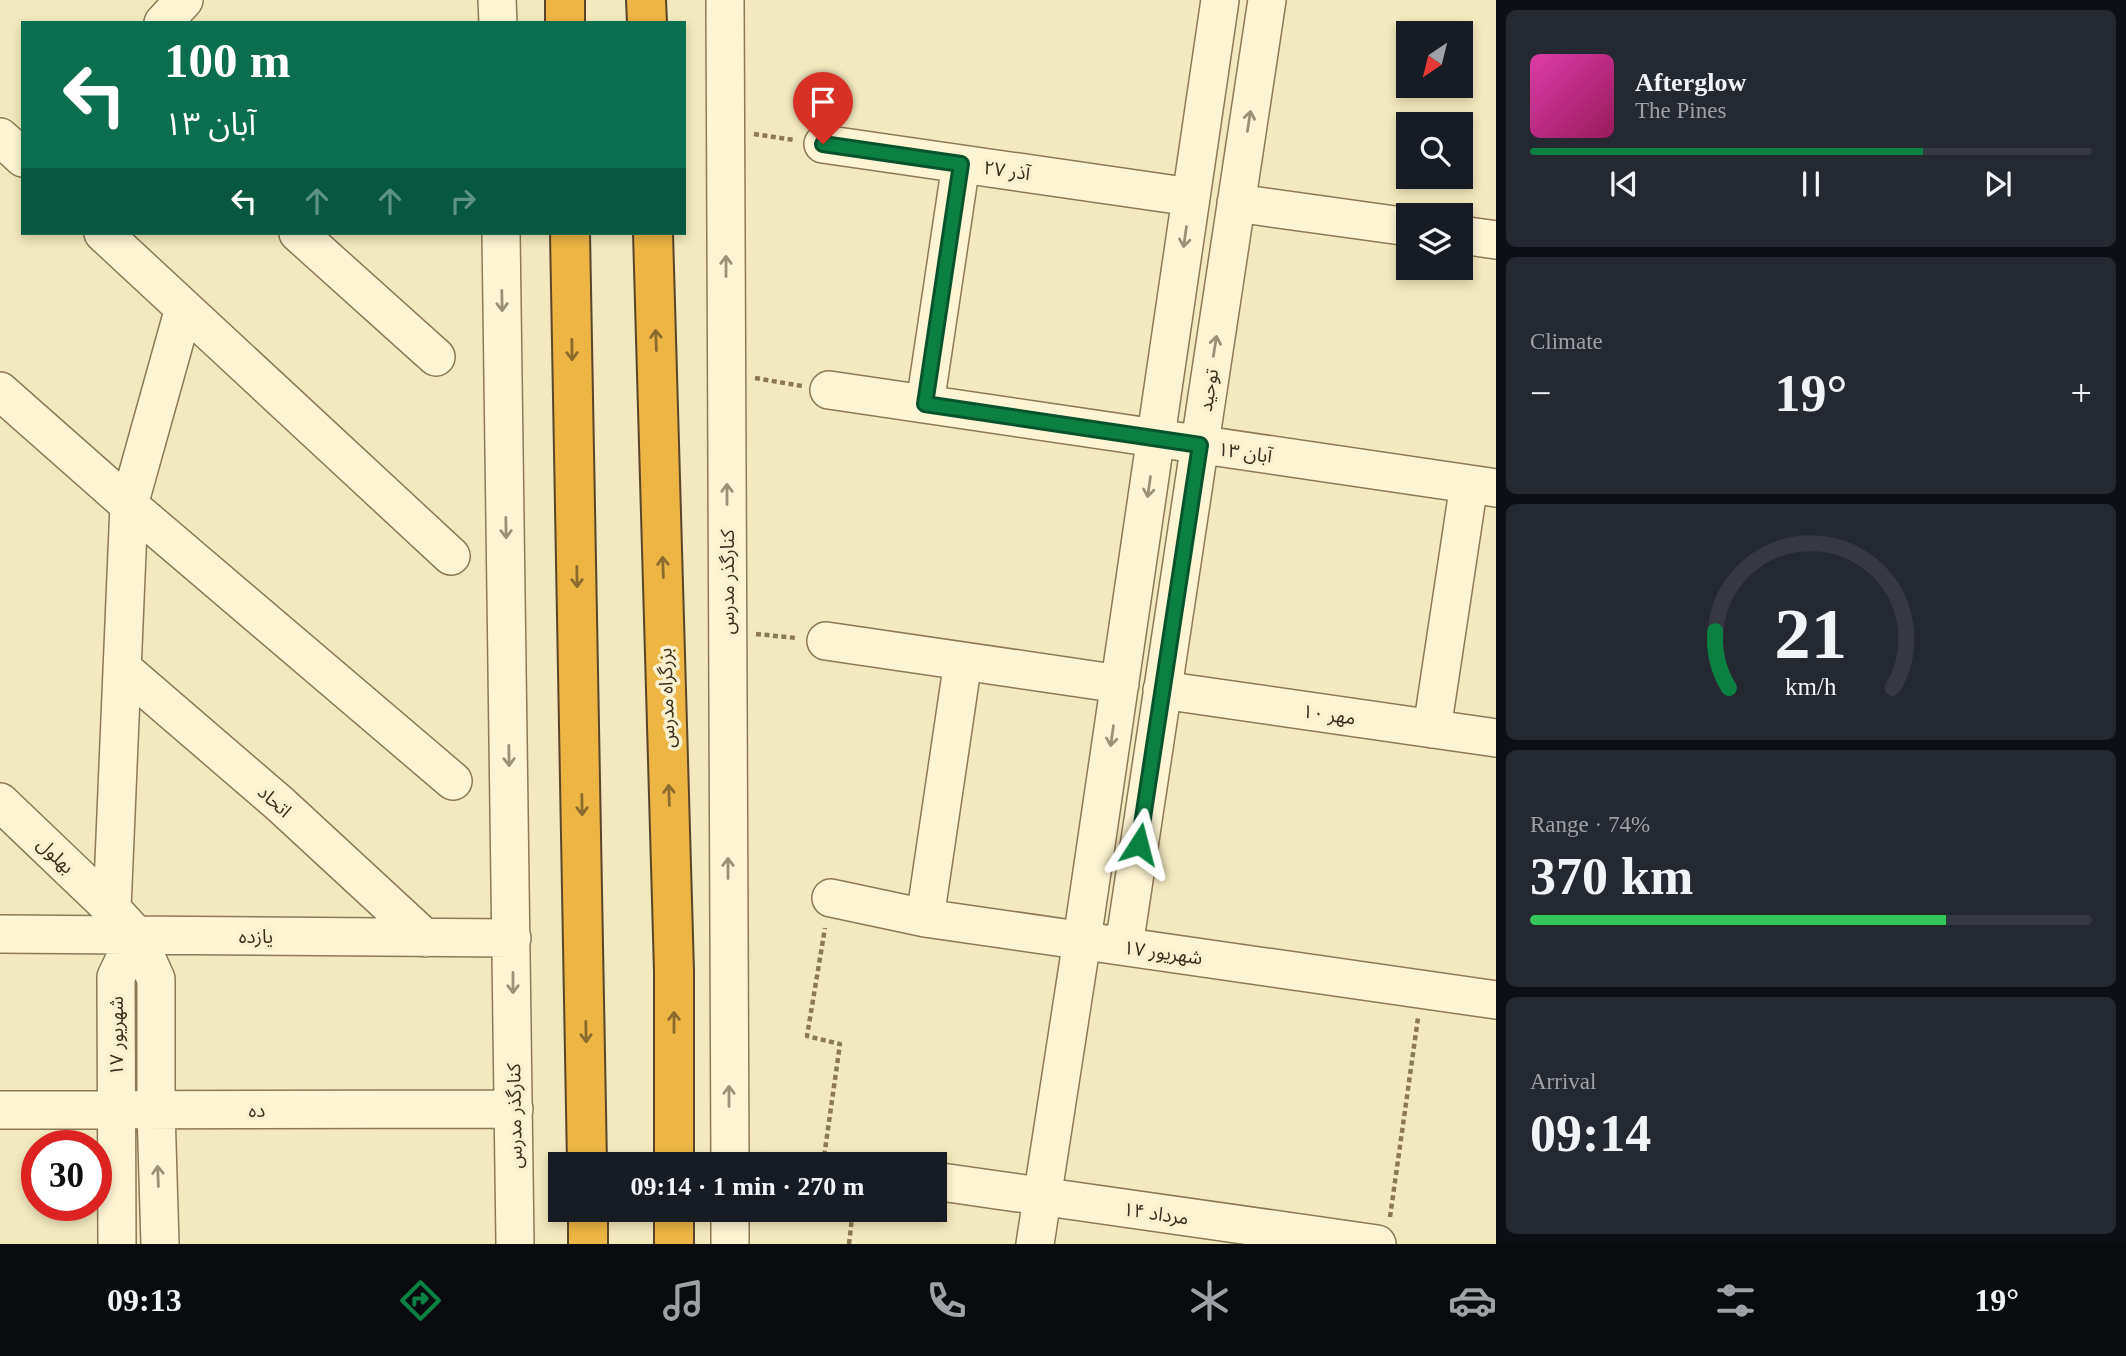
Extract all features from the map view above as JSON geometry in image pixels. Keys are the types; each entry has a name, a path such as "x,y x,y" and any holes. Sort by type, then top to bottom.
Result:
{"highway":[{"path":"565,0 565,21"},
{"path":"646,0 647,21"},
{"path":"570,235 587,1152"},
{"name":"بزرگراه مدرس","path":"653,235 674,971 674,1152"},
{"path":"674,1222 674,1244"}],"street":[{"path":"165,21 184,0"},
{"path":"498,0 498,21"},
{"name":"کنارگذر مدرس","path":"725,0 729,1152"},
{"path":"1035,1244 1220,0"},
{"name":"توحید","path":"1124,946 1267,0"},
{"path":"0,137 21,156"},
{"name":"۲۷ آذر","path":"823,144 1191,197"},
{"path":"925,404 961,164"},
{"path":"1236,203 1396,225"},
{"path":"105,235 451,556"},
{"path":"300,235 436,357"},
{"name":"کنارگذر مدرس","path":"501,235 515,1244"},
{"path":"1473,237 1496,240"},
{"path":"112,909 129,505 184,308"},
{"name":"۱۳ آبان","path":"829,390 1482,486"},
{"path":"0,391 129,505 453,781"},
{"path":"1432,729 1482,486"},
{"path":"825,641 1120,684"},
{"path":"925,918 963,661"},
{"name":"اتحاد","path":"122,668 280,804 425,938"},
{"name":"۱۰ مهر","path":"1162,690 1496,738"},
{"name":"بهلول","path":"0,802 136,935"},
{"name":"۱۷ شهریور","path":"831,898 925,918 1496,1000"},
{"name":"یازده","path":"0,934 512,938"},
{"name":"۱۷ شهریور","path":"136,935 156,979 160,1244"},
{"name":"۱۷ شهریور","path":"117,1244 116,977 136,935"},
{"name":"ده","path":"0,1110 514,1109"},
{"name":"۱۴ مرداد","path":"947,1183 1383,1237"},
{"path":"730,1222 730,1244"}],"path":[{"path":"726,131 823,144"},
{"path":"726,374 829,390"},
{"path":"728,631 825,641"},
{"path":"825,1152 841,1044 807,1036 831,898"},
{"path":"1383,1237 1422,989"},
{"path":"849,1244 852,1222"}],"route":[{"path":"823,144 961,164 925,404 1200,445 1139,844"}]}
